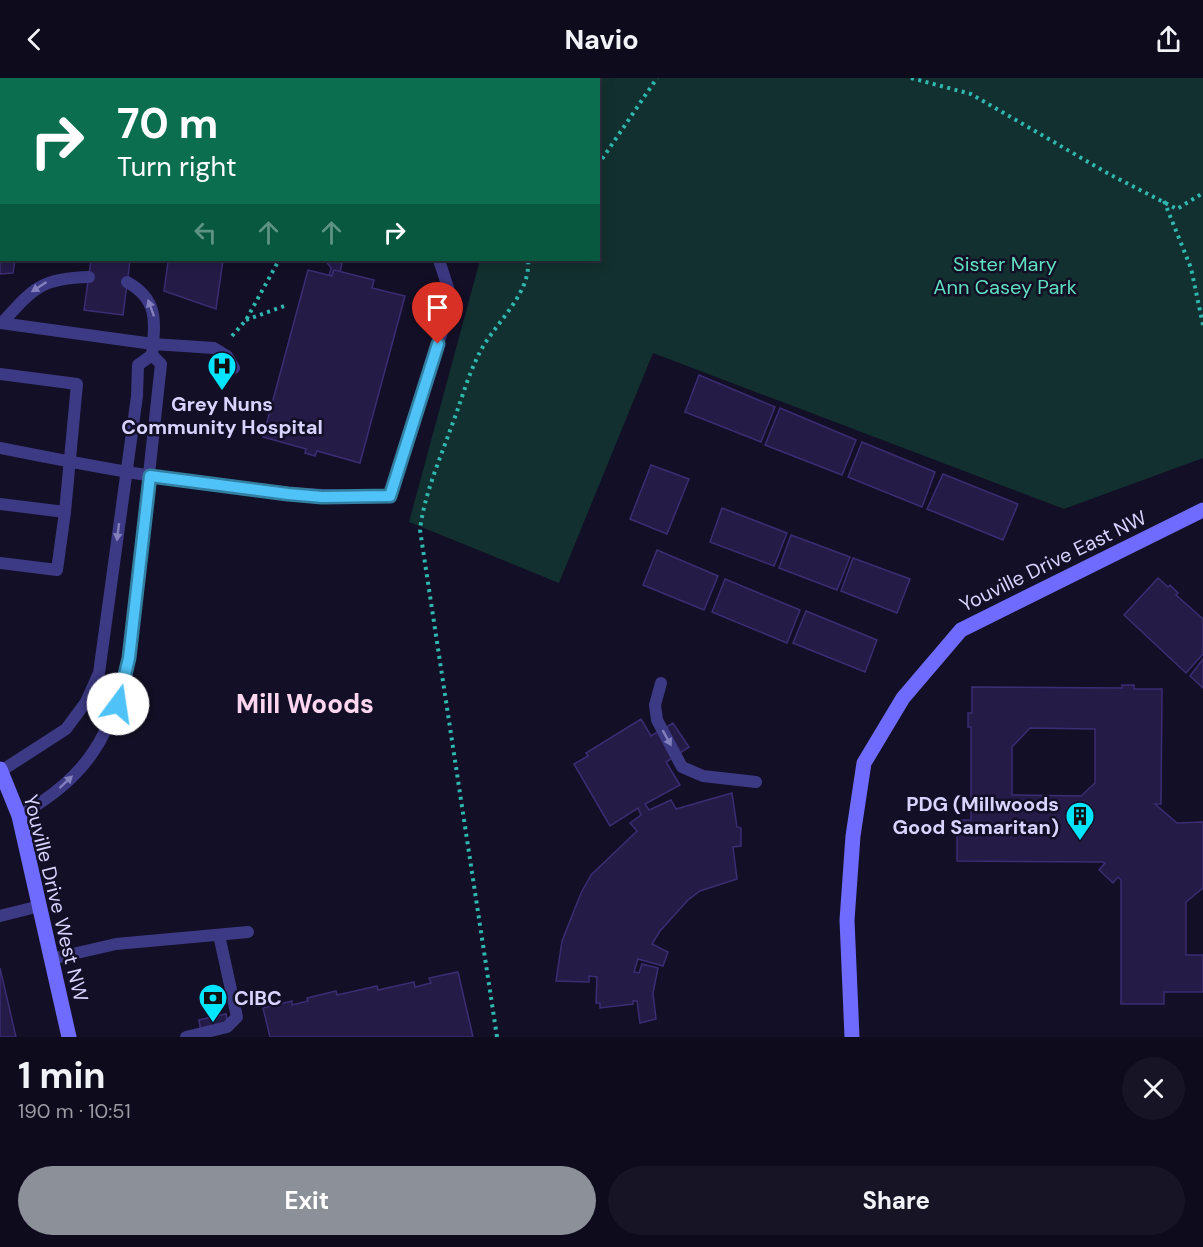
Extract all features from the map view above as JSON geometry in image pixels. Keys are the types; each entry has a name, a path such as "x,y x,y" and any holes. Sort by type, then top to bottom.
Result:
{"street":[{"name":"Youville Drive East NW","path":"852,1037 847,921 853,836 862,773 864,763 903,698 961,630 1203,510"},
{"name":"Youville Drive West NW","path":"0,770 18,816 69,1037"}],"lane":[{"path":"0,448 125,474 322,497 390,496 452,300 440,261"},
{"path":"1,323 42,284 59,277 89,277"},
{"path":"18,816 47,799 88,762 105,736 118,704 129,658 161,364 153,350 155,318 146,294 127,282"},
{"path":"1,323 153,350 214,348 227,356 234,368"},
{"path":"0,770 66,729 86,702 99,673 138,365 153,350"},
{"path":"0,374 77,384 57,570 0,563"},
{"path":"0,504 65,512"},
{"path":"661,683 655,705 657,720 682,766 703,776 756,782"},
{"path":"0,916 40,906"},
{"path":"51,959 116,944 248,932"},
{"path":"186,1037 227,1027 237,1017 236,1004 219,935"}],"path":[{"path":"600,162 657,78"},
{"path":"911,78 971,94 1109,174 1164,200 1177,209 1203,193"},
{"path":"1164,200 1191,268 1203,325"},
{"path":"232,336 246,320 278,261"},
{"path":"497,1037 420,530 436,472 473,368 486,340 522,287 529,268 528,261"},
{"path":"246,320 287,305"}],"green space":[{"name":"Sister Mary Ann Casey Park","path":"600,78 1203,78 1203,458 1064,509 653,353 559,583 409,522 480,261 600,261"}],"building":[{"path":"0,261 15,261 13,273 0,274"},
{"path":"91,261 130,261 123,315 84,310"},
{"path":"158,261 223,261 216,309 164,291 168,262"},
{"path":"326,261 339,261 342,264 340,272 334,270 332,276 329,276 331,268"},
{"path":"308,270 332,276 334,270 374,280 372,288 405,296 360,463 317,451 315,456 305,453 306,449 263,437"},
{"path":"699,375 775,407 761,442 685,412"},
{"path":"780,408 856,440 842,475 765,445"},
{"path":"862,442 935,472 922,507 848,477"},
{"path":"651,465 689,479 667,534 630,519"},
{"path":"943,474 1018,504 1003,540 927,509"},
{"path":"722,508 787,533 774,566 710,542"},
{"path":"791,535 850,557 837,590 779,568"},
{"path":"657,550 718,576 704,610 643,585"},
{"path":"853,558 910,579 897,613 841,591"},
{"path":"1158,578 1168,587 1170,585 1178,593 1176,595 1203,619 1203,654 1186,673 1124,615"},
{"path":"725,579 800,610 787,643 712,612"},
{"path":"806,611 877,640 865,672 793,643"},
{"path":"1203,659 1203,688 1190,676"},
{"name":"PDG (Millwoods Good Samaritan)","path":"1122,685 1134,685 1134,689 1162,689 1161,804 1155,804 1177,823 1203,822 1203,888 1186,902 1186,955 1203,955 1203,992 1164,992 1164,1004 1121,1004 1121,880 1118,877 1113,883 1099,870 1105,863 957,861 957,820 971,820 971,727 968,727 968,713 972,713 972,687 1122,688","holes":["1030,728 1095,729 1095,783 1081,796 1012,795 1012,747"]},
{"path":"641,719 651,736 673,723 689,747 666,762 680,785 645,804 649,810 671,800 676,809 732,793 737,827 741,828 741,846 733,847 737,879 700,891 688,900 660,931 652,944 668,952 663,966 638,959 634,972 639,973 642,964 658,968 653,993 656,1019 640,1023 637,1001 633,1001 633,1004 600,1008 600,1003 596,1003 597,977 589,976 589,982 556,981 562,941 581,893 591,875 637,831 630,823 641,815 638,808 610,826 574,764 588,756 586,753"},
{"path":"0,968 16,1037 0,1037"},
{"path":"458,972 473,1037 270,1037 263,1008 292,1001 292,1005 308,1001 307,998 336,991 337,995 377,986 378,990 414,982 415,987 431,983 429,978"},
{"name":"CIBC","path":"226,1014 228,1025 201,1031 199,1020"},
{"name":"CIBC","path":"226,1014 228,1025 201,1031 199,1020"}],"place":[{"name":"Grey Nuns Community Hospital","path":"222,392"},
{"name":"PDG (Millwoods Good Samaritan)","path":"1080,842"},
{"name":"CIBC","path":"213,1024"}],"district":[{"name":"Mill Woods","path":"305,704"}],"route":[{"path":"118,704 129,658 150,476 322,497 390,496 438,344"}]}
